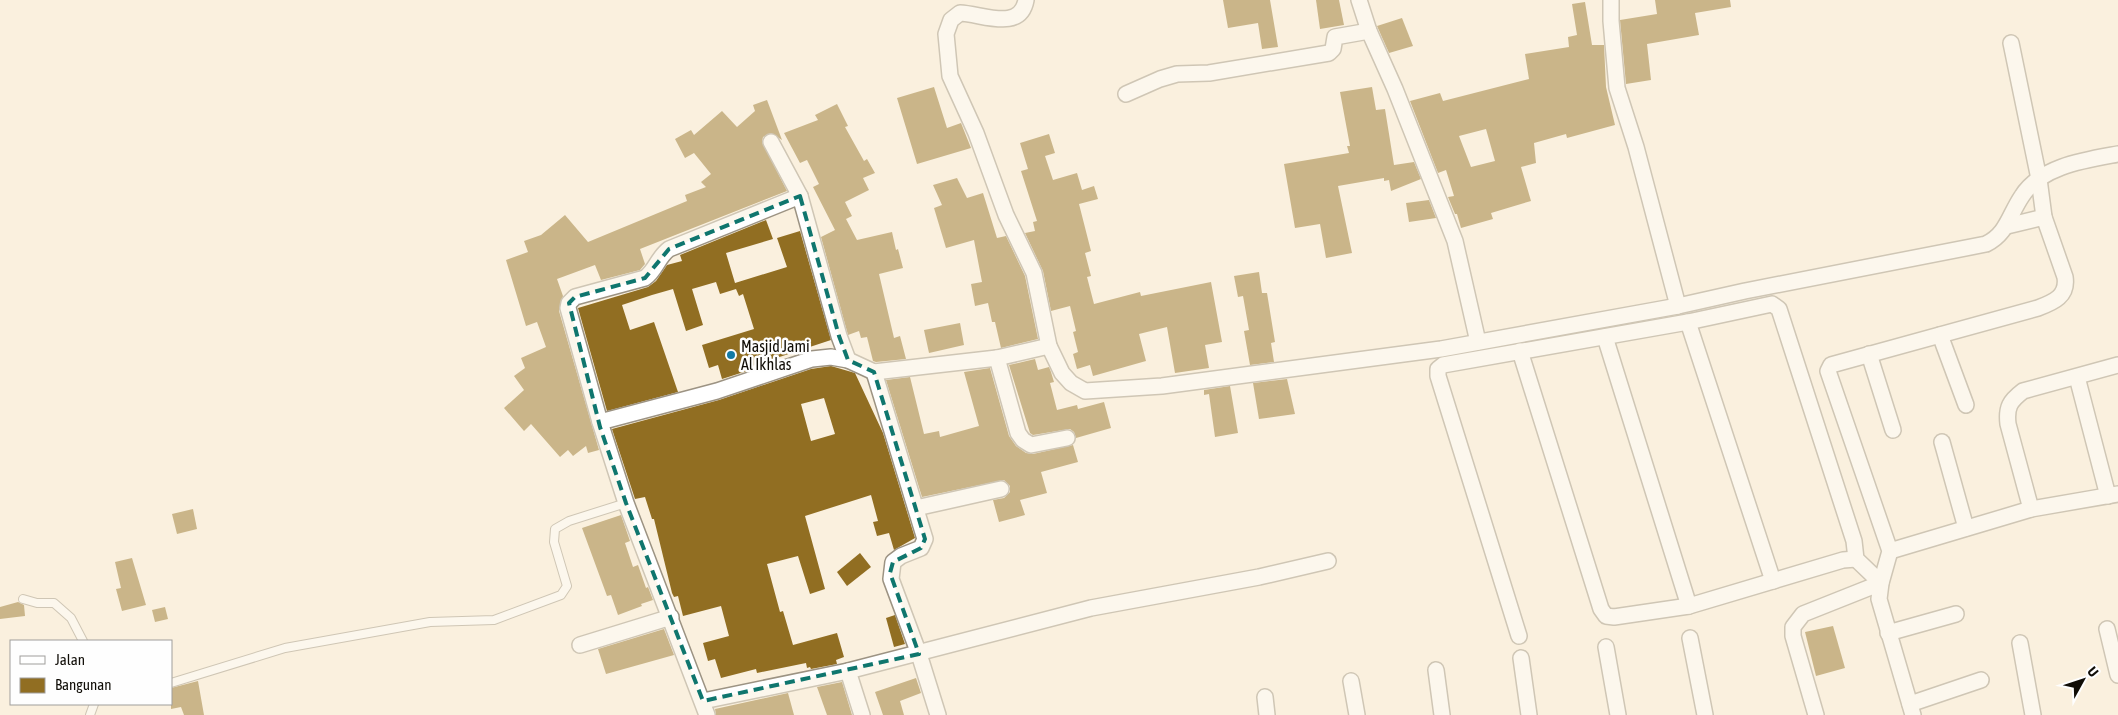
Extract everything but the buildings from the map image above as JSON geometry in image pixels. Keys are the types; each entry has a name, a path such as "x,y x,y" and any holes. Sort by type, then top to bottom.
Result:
{"street":[{"path":"1026,0 1024,10 1018,16 1008,19 960,13 951,20 946,34 946,47 950,76 976,133 1006,215 1034,273 1049,346 1062,373 1071,383 1085,390 1162,386 1478,342 1571,334 1605,336 1688,322 1769,305 1776,306 1779,309 1854,541 1856,559 1881,583"},
{"path":"1359,0 1369,31 1395,89 1455,241 1478,342"},
{"path":"1611,0 1617,88 1636,147 1678,306"},
{"path":"1126,94 1160,79 1178,74 1209,73 1329,53 1333,49 1335,37 1369,31"},
{"path":"1981,680 1912,710 1881,611 1881,583 1890,552 1828,372 1831,365 2038,308 2053,302 2062,295 2066,285 2065,277 2044,217 2039,180 2011,43"},
{"path":"771,142 800,196 839,336 848,360"},
{"path":"1519,636 1438,376 1438,369 1443,365 1520,351 1571,334 1678,306 1986,244 1996,239 2007,226 2022,196 2031,185 2058,168 2118,154"},
{"path":"800,196 669,249 660,257 654,270 645,278 576,297 571,300 568,308 600,422 626,503 705,708 1091,608 1259,576 1328,560"},
{"path":"2007,226 2044,217"},
{"path":"1688,322 1773,581"},
{"path":"1940,334 1966,405"},
{"path":"1605,336 1689,606"},
{"path":"600,422 717,391 812,359 831,358 848,360 874,372 997,358 1049,346"},
{"path":"1520,351 1601,609 1606,616 1614,617 1689,606 1843,560 1856,559"},
{"path":"1869,354 1893,430"},
{"path":"997,358 1018,433 1023,440 1031,445 1067,438"},
{"path":"2031,509 2008,424 2007,412 2010,400 2023,391 2118,365"},
{"path":"874,372 925,543 921,548 897,558 891,566 890,573 919,654 938,715"},
{"path":"1890,552 2031,509 2113,495 2077,377"},
{"path":"1942,442 1966,528"},
{"path":"916,508 1001,489"},
{"path":"1816,715 1793,636 1793,627 1803,614 1881,583"},
{"path":"1888,633 1956,614"},
{"path":"580,645 671,617"},
{"path":"2107,629 2118,675"},
{"path":"1690,638 1705,715"},
{"path":"2020,643 2033,715"},
{"path":"1606,647 1618,715"},
{"path":"1521,658 1529,715"},
{"path":"1436,670 1442,715"},
{"path":"848,671 862,715"},
{"path":"1352,681 1357,715"},
{"path":"1265,697 1267,715"}],"lane":[{"path":"172,683 285,648 430,622 494,620 549,600 561,595 567,586 554,542 555,529 569,522 626,503"},
{"path":"22,599 37,603 54,603 71,618 82,640"}],"highlighted area":[{"path":"800,196 839,336 848,360 874,372 925,539 921,548 893,562 890,573 919,654 703,701 626,503 600,427 569,303 575,297 645,278 669,249"}],"place":[{"name":"Masjid Jami Al Ikhlas","path":"731,355"}]}
